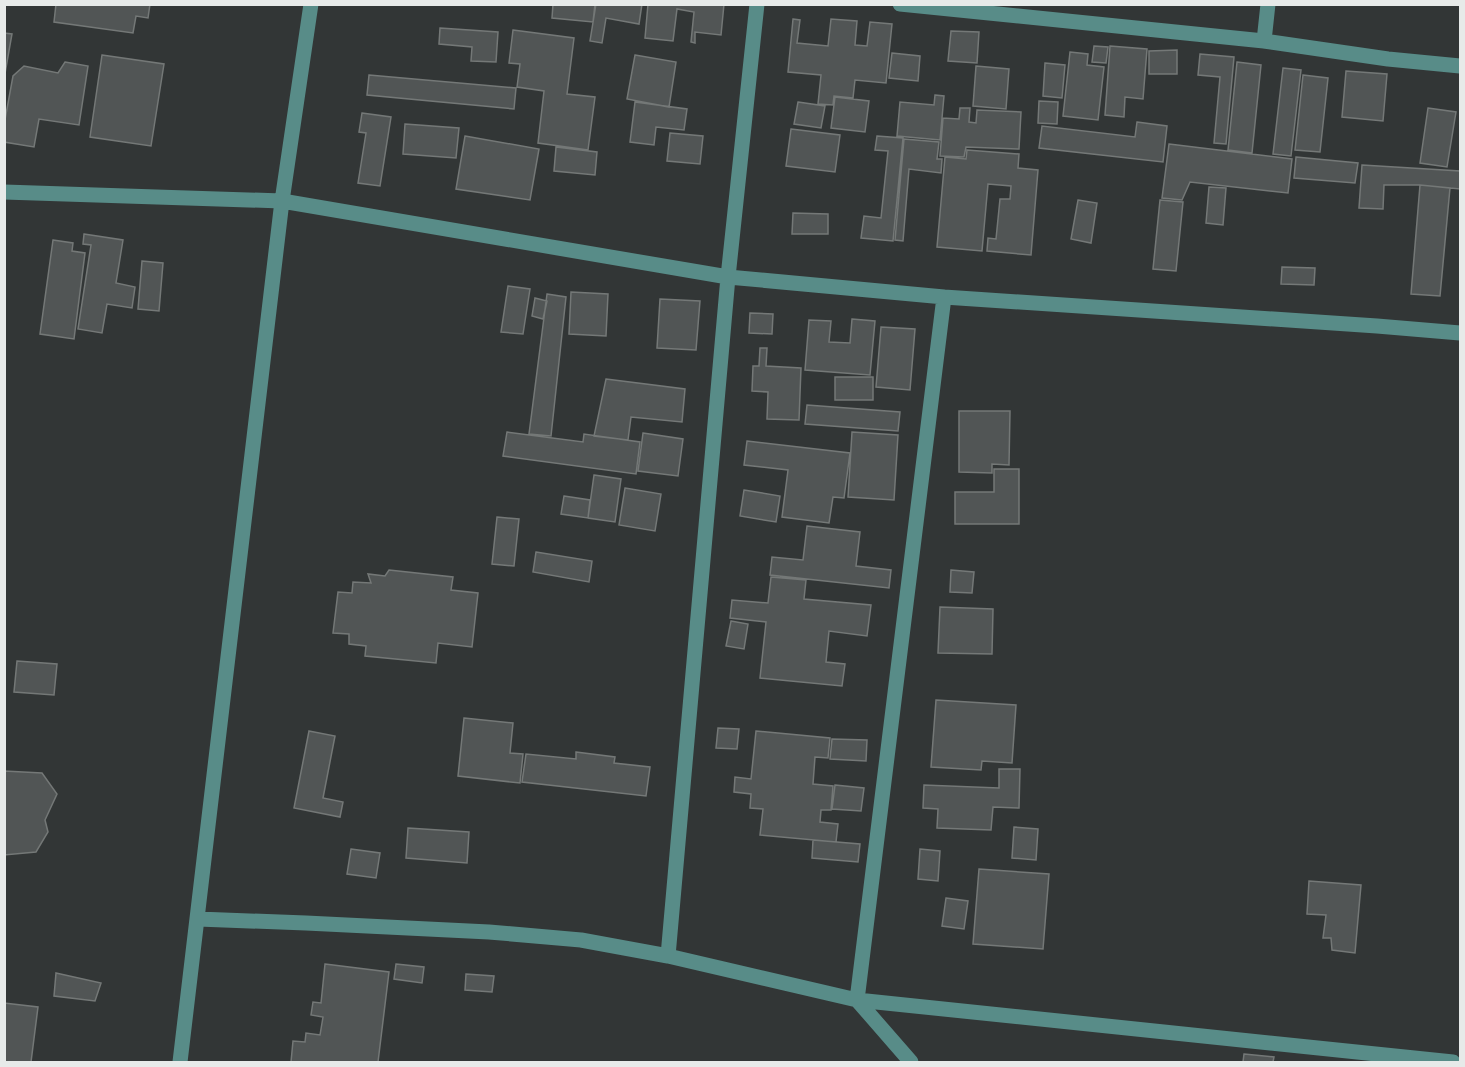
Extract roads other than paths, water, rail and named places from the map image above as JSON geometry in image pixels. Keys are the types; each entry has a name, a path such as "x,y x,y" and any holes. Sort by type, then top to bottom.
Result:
{"street":[{"path":"180,1062 282,201 311,4"},
{"path":"668,956 728,277 757,4"},
{"path":"900,4 1264,41 1388,59 1461,66"},
{"path":"1264,41 1268,4"},
{"path":"4,192 282,201 728,277 944,297 1461,333"},
{"path":"911,1062 857,1000 944,297"},
{"path":"198,919 306,922 489,932 581,940 668,956 857,1000 1453,1062"}]}
